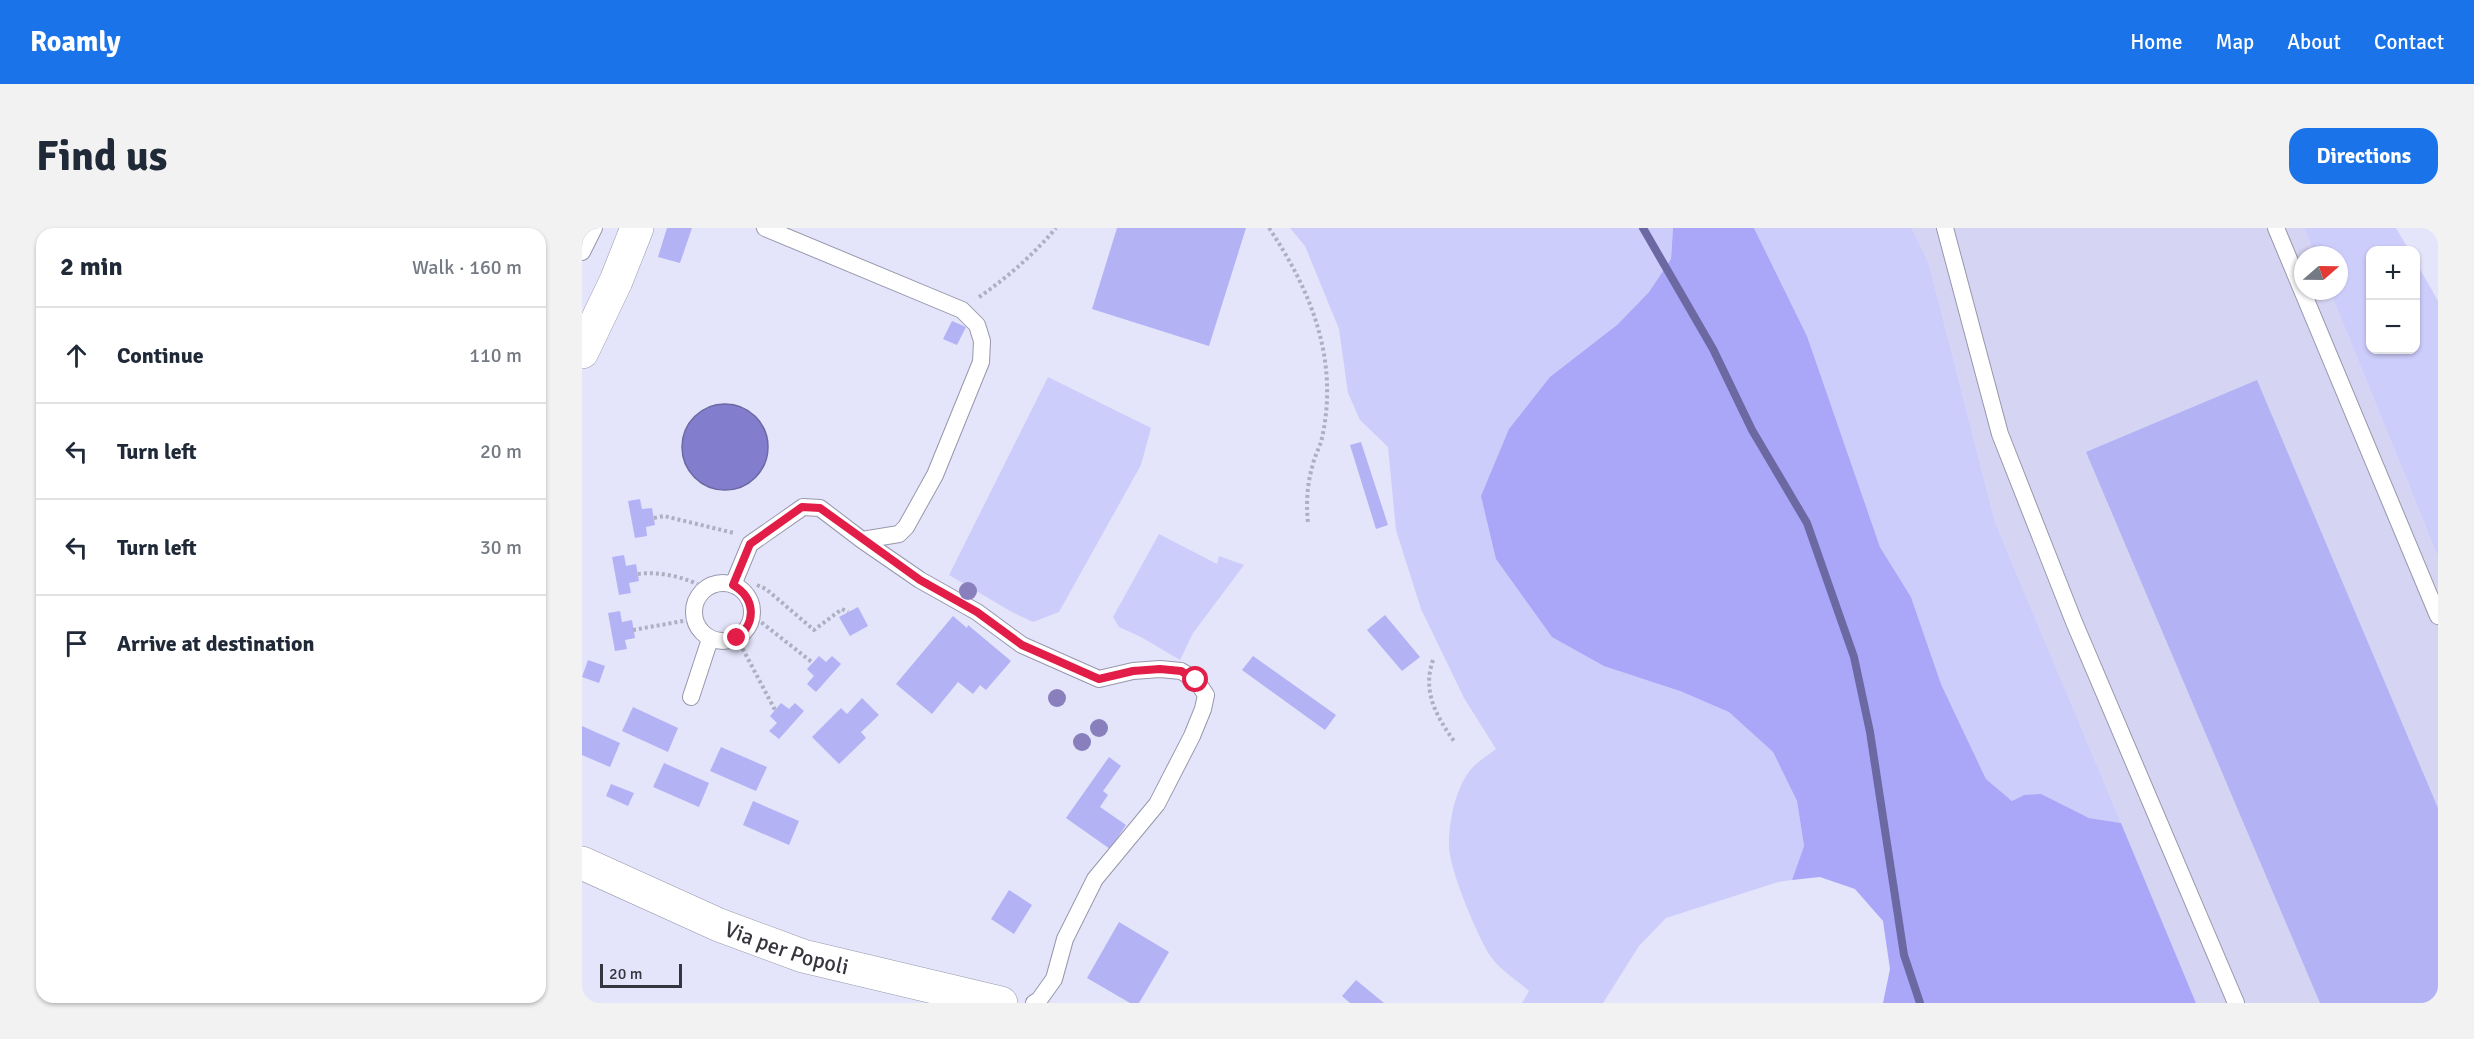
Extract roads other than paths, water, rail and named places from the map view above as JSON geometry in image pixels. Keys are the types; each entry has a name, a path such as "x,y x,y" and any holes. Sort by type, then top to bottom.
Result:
{"street":[{"path":"582,352 638,228"},
{"name":"Via per Popoli","path":"582,863 719,925 803,956 1001,1003"}],"lane":[{"path":"582,252 594,228"},
{"path":"765,228 962,310 977,325 982,340 981,362 935,475 906,527 899,534 862,540"},
{"path":"1945,228 2000,434 2074,622 2236,1003"},
{"path":"2276,228 2438,616"},
{"path":"735,581 750,544 802,507 820,508 920,580 977,612 1022,645 1099,679 1133,671 1160,669 1181,671 1196,680 1206,694 1203,710 1192,736 1157,804 1095,879 1065,939 1054,979 1034,1003"},
{"path":"735,581 747,597 752,615 750,624 737,638 729,641 710,639 702,633 694,619 694,605 705,589 735,581"},
{"path":"691,697 710,639"}],"waterway":[{"path":"1643,228 1713,349 1752,430 1807,523 1854,657 1870,732 1904,955 1920,1003"}]}
